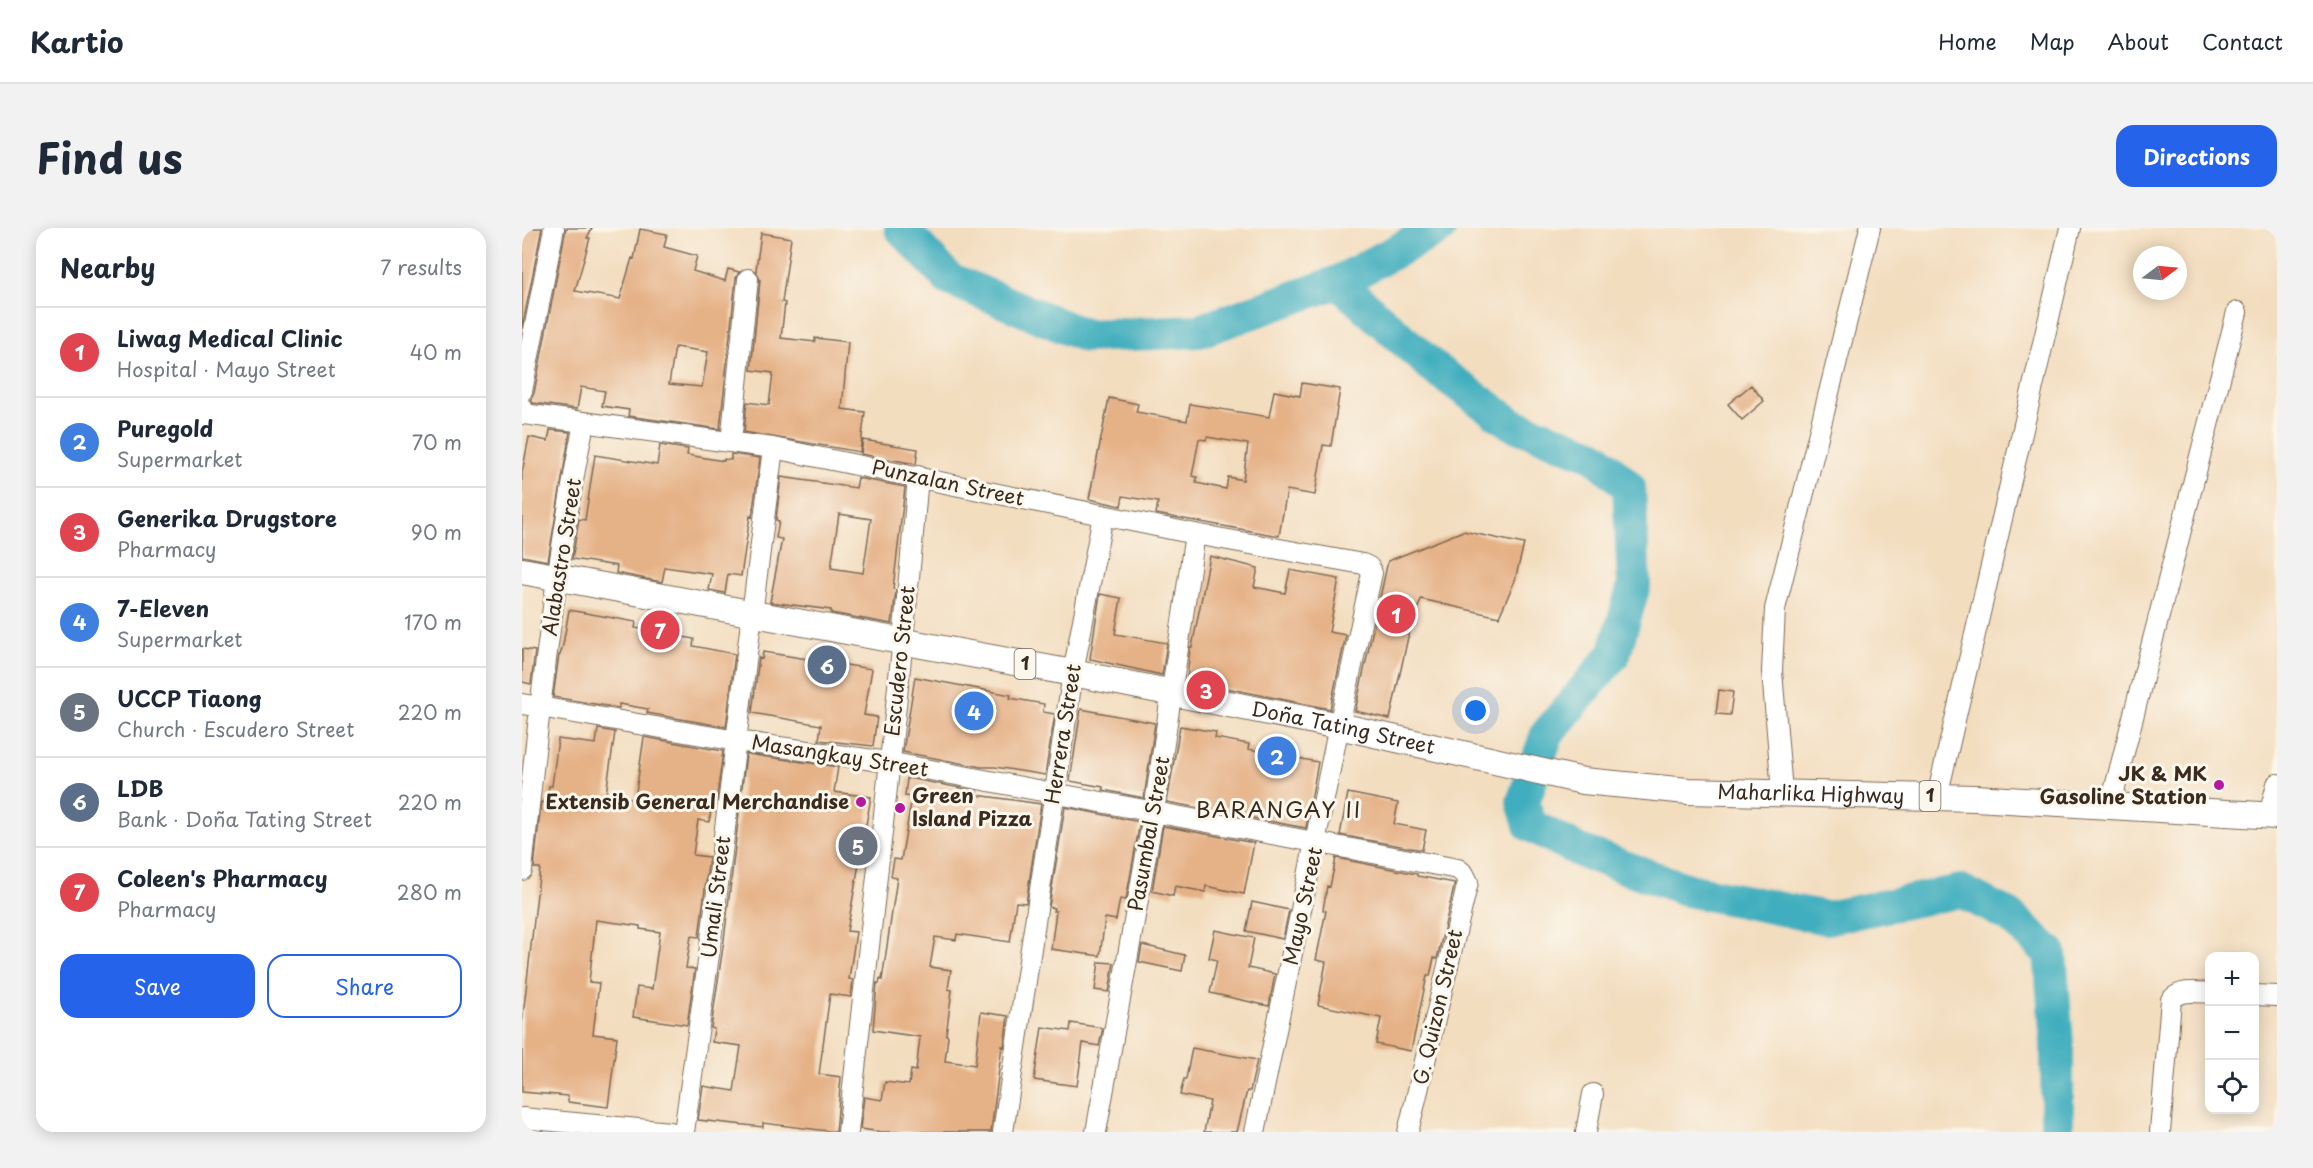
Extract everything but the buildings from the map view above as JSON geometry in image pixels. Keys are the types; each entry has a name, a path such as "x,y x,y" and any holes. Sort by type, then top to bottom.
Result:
{"main road":[{"name":"Doña Tating Street","path":"522,571 1073,673 1339,726 1525,769"},
{"name":"Maharlika Highway","path":"1525,769 1583,781 1688,791 1937,796 2273,815"}],"street":[{"path":"522,391 554,228"},
{"path":"1782,792 1772,671 1775,609 1870,228"},
{"path":"1937,796 2070,228"},
{"path":"731,442 748,279"},
{"path":"2110,807 2236,312"},
{"name":"Punzalan Street","path":"522,407 524,414 773,448 918,476 1195,534 1363,564 1369,567 1372,573"},
{"name":"Alabastro Street","path":"522,870 531,706 558,579 570,490 584,423"},
{"name":"Umali Street","path":"684,1132 737,741 773,448"},
{"name":"Escudero Street","path":"848,1132 888,762 904,642 918,476"},
{"name":"Herrera Street","path":"1003,1132 1073,673 1102,515"},
{"name":"Pasumbal Street","path":"1096,1132 1154,811 1195,534"},
{"name":"Mayo Street","path":"1255,1132 1372,573"},
{"name":"Masangkay Street","path":"531,706 737,741 888,762 1054,792 1458,869 1468,882"},
{"path":"2273,815 2277,784"},
{"name":"G. Quizon Street","path":"1408,1132 1468,882"},
{"path":"2160,1132 2171,1000 2176,994 2184,992 2205,993"},
{"path":"2259,995 2277,996"},
{"path":"1586,1132 1593,1094"},
{"path":"522,1118 670,1132"}],"waterway":[{"path":"901,228 949,279 1086,336 1199,331 1338,282 1440,228"},
{"path":"1338,282 1433,367 1512,424 1595,456 1629,487 1634,585 1614,654 1547,734 1523,802 1530,825 1580,851 1688,890 1826,918 1961,891 2010,916 2050,953 2057,1044 2057,1132"}],"place":[{"name":"Liwag Medical Clinic","path":"1396,614"},
{"name":"Coleen's Pharmacy","path":"660,630"},
{"name":"LDB","path":"827,665"},
{"name":"Generika Drugstore","path":"1206,690"},
{"name":"7-Eleven","path":"974,711"},
{"name":"Puregold","path":"1277,756"},
{"name":"JK & MK Gasoline Station","path":"2219,785"},
{"name":"Extensib General Merchandise","path":"861,802"},
{"name":"Green Island Pizza","path":"900,808"},
{"name":"UCCP Tiaong","path":"858,846"}],"district":[{"name":"BARANGAY II","path":"1279,810"}]}
